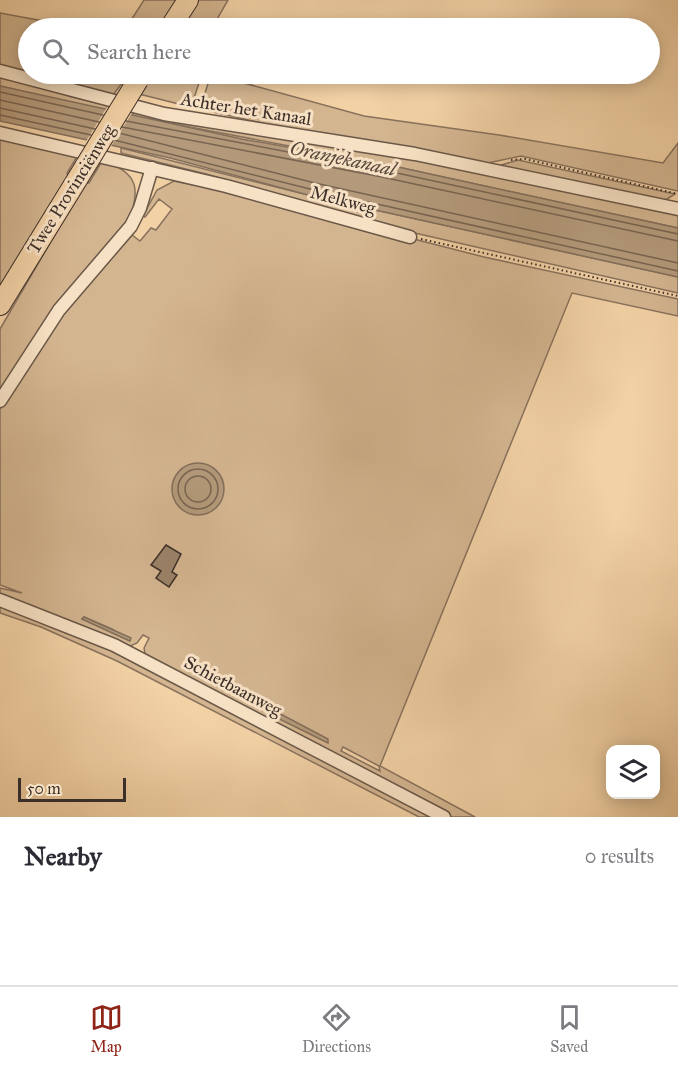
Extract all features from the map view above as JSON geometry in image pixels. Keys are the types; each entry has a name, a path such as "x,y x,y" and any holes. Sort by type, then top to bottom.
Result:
{"main road":[{"path":"176,18 188,0"},
{"name":"Twee Provinciënweg","path":"0,305 136,84"}],"street":[{"name":"Achter het Kanaal","path":"0,71 18,76"},
{"name":"Achter het Kanaal","path":"50,84 164,114 415,154 678,209"},
{"name":"Melkweg","path":"0,133 152,168 410,237"},
{"path":"0,401 59,310 131,226 140,208 152,168"},
{"name":"Schietbaanweg","path":"0,600 114,645 444,817"}],"path":[{"path":"489,168 514,159 525,159 678,194"},
{"path":"410,237 678,296"}],"shaded area":[{"path":"144,0 178,0 167,18 132,18"},
{"path":"197,0 228,0 218,18 185,18"},
{"path":"0,13 27,18 18,18 18,70 0,66"},
{"path":"0,74 18,80 18,84 31,84 109,106 104,110 0,86"},
{"path":"70,84 121,84 113,95"},
{"path":"145,84 199,84 191,107 139,94"},
{"path":"208,84 247,84 364,116 499,135 663,163 678,143 678,191 521,156 488,163 293,130 200,109"},
{"path":"135,111 384,152 678,212 678,228 384,164 132,116"},
{"path":"0,137 78,155 67,173 69,179 0,290"},
{"path":"121,148 312,196 678,277 678,293 384,226 206,174 121,153"},
{"path":"518,160 675,194 664,201 498,166"},
{"path":"102,161 124,171 134,184 134,202 127,225 0,393 0,329 85,183 89,183"},
{"path":"174,181 230,192 484,257 678,299 678,316 572,293 380,766 475,817 450,817 146,658 144,648 149,638 143,635 137,643 126,648 0,594 0,588 22,593 0,585 0,409 70,304 132,235 140,241 151,228 156,230 172,209 159,199 145,217 143,216 157,190","holes":["84,617 112,629 130,641 82,619","343,747 379,766 380,771 341,751"]},
{"path":"0,603 116,650 438,817 419,817 117,661 41,627 0,613"}],"water":[{"name":"Oranjekanaal","path":"0,86 242,139 384,164 678,228 678,277 312,196 170,158 0,121"},
{"path":"193,463 203,463 217,470 224,489 217,508 203,515 193,515 183,511 176,504 172,494 172,484 176,474 183,467"},
{"path":"84,617 131,638 130,641 82,619"},
{"path":"196,669 254,700 253,703 198,677 193,673"},
{"path":"269,708 328,739 328,743 267,713"}],"pier":[{"path":"107,107 132,113 110,148 85,143"}],"building":[{"path":"166,545 181,554 172,572 177,575 169,587 156,578 161,571 151,565"}]}
